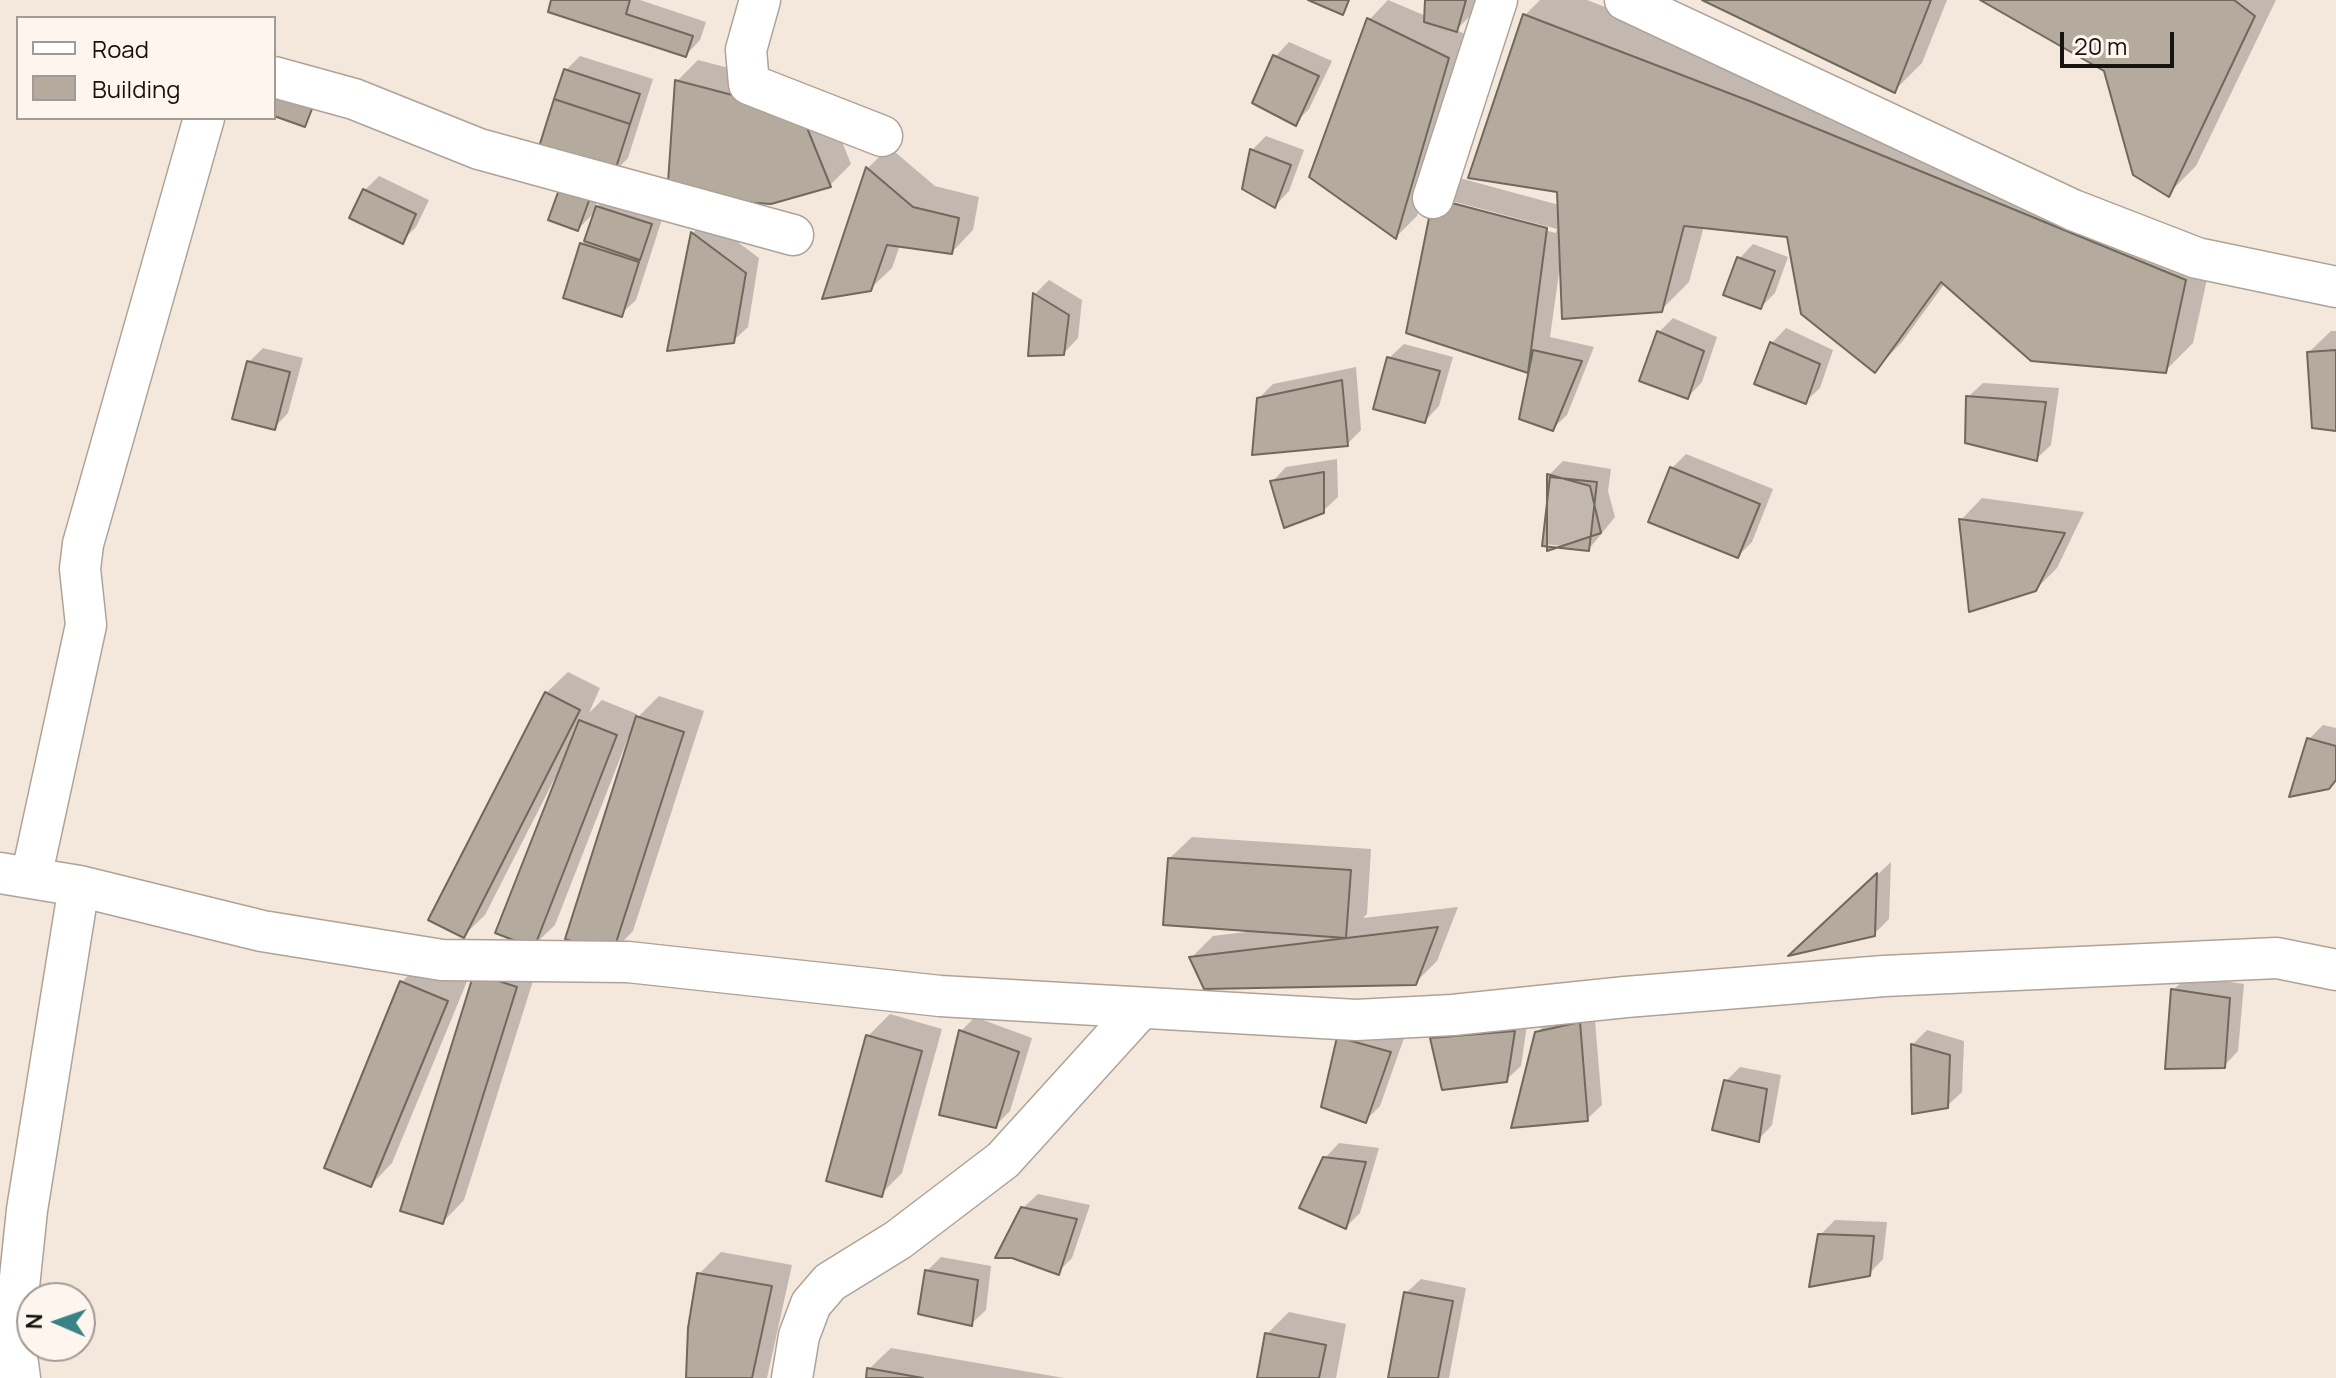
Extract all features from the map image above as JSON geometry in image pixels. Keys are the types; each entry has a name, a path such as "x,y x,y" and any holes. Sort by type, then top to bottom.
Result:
{"street":[{"path":"760,0 746,50 749,84 882,136"},
{"path":"1433,198 1497,0"},
{"path":"1625,0 2073,210 2197,258 2336,287"},
{"path":"276,78 354,99 491,152 793,235"},
{"path":"203,120 83,544 80,569 86,625 15,876 79,886 262,931 442,960 628,962 940,996 1356,1020 1453,1015 1626,997 1899,975 2277,958 2336,970"},
{"path":"20,1378 14,1335 27,1210 79,886"},
{"path":"792,1378 799,1336 811,1304 830,1282 898,1240 1003,1160 1141,1008"}],"building":[{"path":"551,0 630,0 626,14 693,36 686,57 548,12"},
{"path":"1308,0 1349,0 1343,15"},
{"path":"1425,0 1466,0 1457,32 1424,22"},
{"path":"1702,0 1931,0 1895,93"},
{"path":"1980,0 2234,0 2255,16 2169,197 2133,175 2104,71"},
{"path":"1523,14 1752,102 2186,280 2166,373 2031,361 1941,282 1875,373 1801,314 1787,237 1684,226 1662,312 1562,319 1557,192 1468,178"},
{"path":"1367,18 1449,58 1396,239 1309,177"},
{"path":"1273,55 1319,76 1296,126 1252,103"},
{"path":"564,69 640,94 630,124 554,99"},
{"path":"675,80 801,113 831,187 771,204 667,197"},
{"path":"276,81 317,96 305,127 276,117"},
{"path":"554,99 630,124 614,174 538,150"},
{"path":"1250,149 1291,165 1275,208 1242,189"},
{"path":"866,167 913,207 959,218 952,254 887,245 871,291 822,299"},
{"path":"565,173 595,184 578,231 548,220"},
{"path":"363,189 416,214 403,244 349,218"},
{"path":"1433,198 1547,228 1528,373 1406,333"},
{"path":"596,206 652,224 640,260 584,241"},
{"path":"691,232 746,273 734,343 667,351"},
{"path":"580,243 639,262 622,317 563,298"},
{"path":"1737,257 1775,271 1761,309 1723,295"},
{"path":"1033,293 1069,315 1064,355 1028,356"},
{"path":"1657,331 1704,351 1688,399 1639,381"},
{"path":"1770,342 1820,364 1806,404 1754,384"},
{"path":"1533,350 1582,361 1553,431 1519,419"},
{"path":"2336,350 2336,431 2312,428 2307,352"},
{"path":"1387,357 1440,371 1425,423 1373,409"},
{"path":"247,361 290,372 275,430 232,419"},
{"path":"1342,380 1348,446 1252,455 1257,398"},
{"path":"1966,396 2046,402 2037,461 1965,443"},
{"path":"1670,467 1760,504 1738,558 1648,522"},
{"path":"1324,472 1324,513 1284,528 1270,481"},
{"path":"1547,474 1590,486 1601,533 1547,551"},
{"path":"1550,477 1597,482 1589,551 1542,546"},
{"path":"1959,519 2065,533 2036,591 1969,612"},
{"path":"545,692 580,710 464,938 428,920"},
{"path":"636,716 684,732 612,955 565,939"},
{"path":"579,720 617,735 534,948 495,933"},
{"path":"2307,738 2336,746 2336,780 2329,789 2289,797"},
{"path":"1168,858 1351,870 1346,938 1163,925"},
{"path":"1877,873 1875,936 1788,956"},
{"path":"1438,927 1416,985 1204,989 1189,957"},
{"path":"474,973 517,987 443,1224 400,1211"},
{"path":"400,981 448,1001 371,1187 324,1168"},
{"path":"2171,989 2230,998 2225,1068 2165,1069"},
{"path":"1580,1022 1588,1121 1511,1128 1535,1032"},
{"path":"959,1030 1019,1052 996,1128 939,1115"},
{"path":"1515,1031 1507,1082 1442,1090 1430,1038"},
{"path":"866,1035 922,1051 882,1197 826,1181"},
{"path":"1337,1037 1391,1052 1366,1123 1321,1107"},
{"path":"1911,1044 1950,1055 1948,1108 1912,1114"},
{"path":"1724,1080 1767,1089 1759,1142 1712,1130"},
{"path":"1323,1157 1366,1162 1346,1229 1299,1208"},
{"path":"1021,1207 1077,1219 1059,1275 1012,1258 995,1258"},
{"path":"1818,1234 1874,1236 1870,1276 1809,1287"},
{"path":"925,1270 978,1280 972,1326 918,1314"},
{"path":"697,1273 772,1286 752,1378 686,1378 688,1328"},
{"path":"1404,1292 1453,1301 1438,1378 1388,1378"},
{"path":"1265,1333 1326,1345 1319,1378 1257,1378"},
{"path":"867,1368 923,1378 866,1378"}]}
